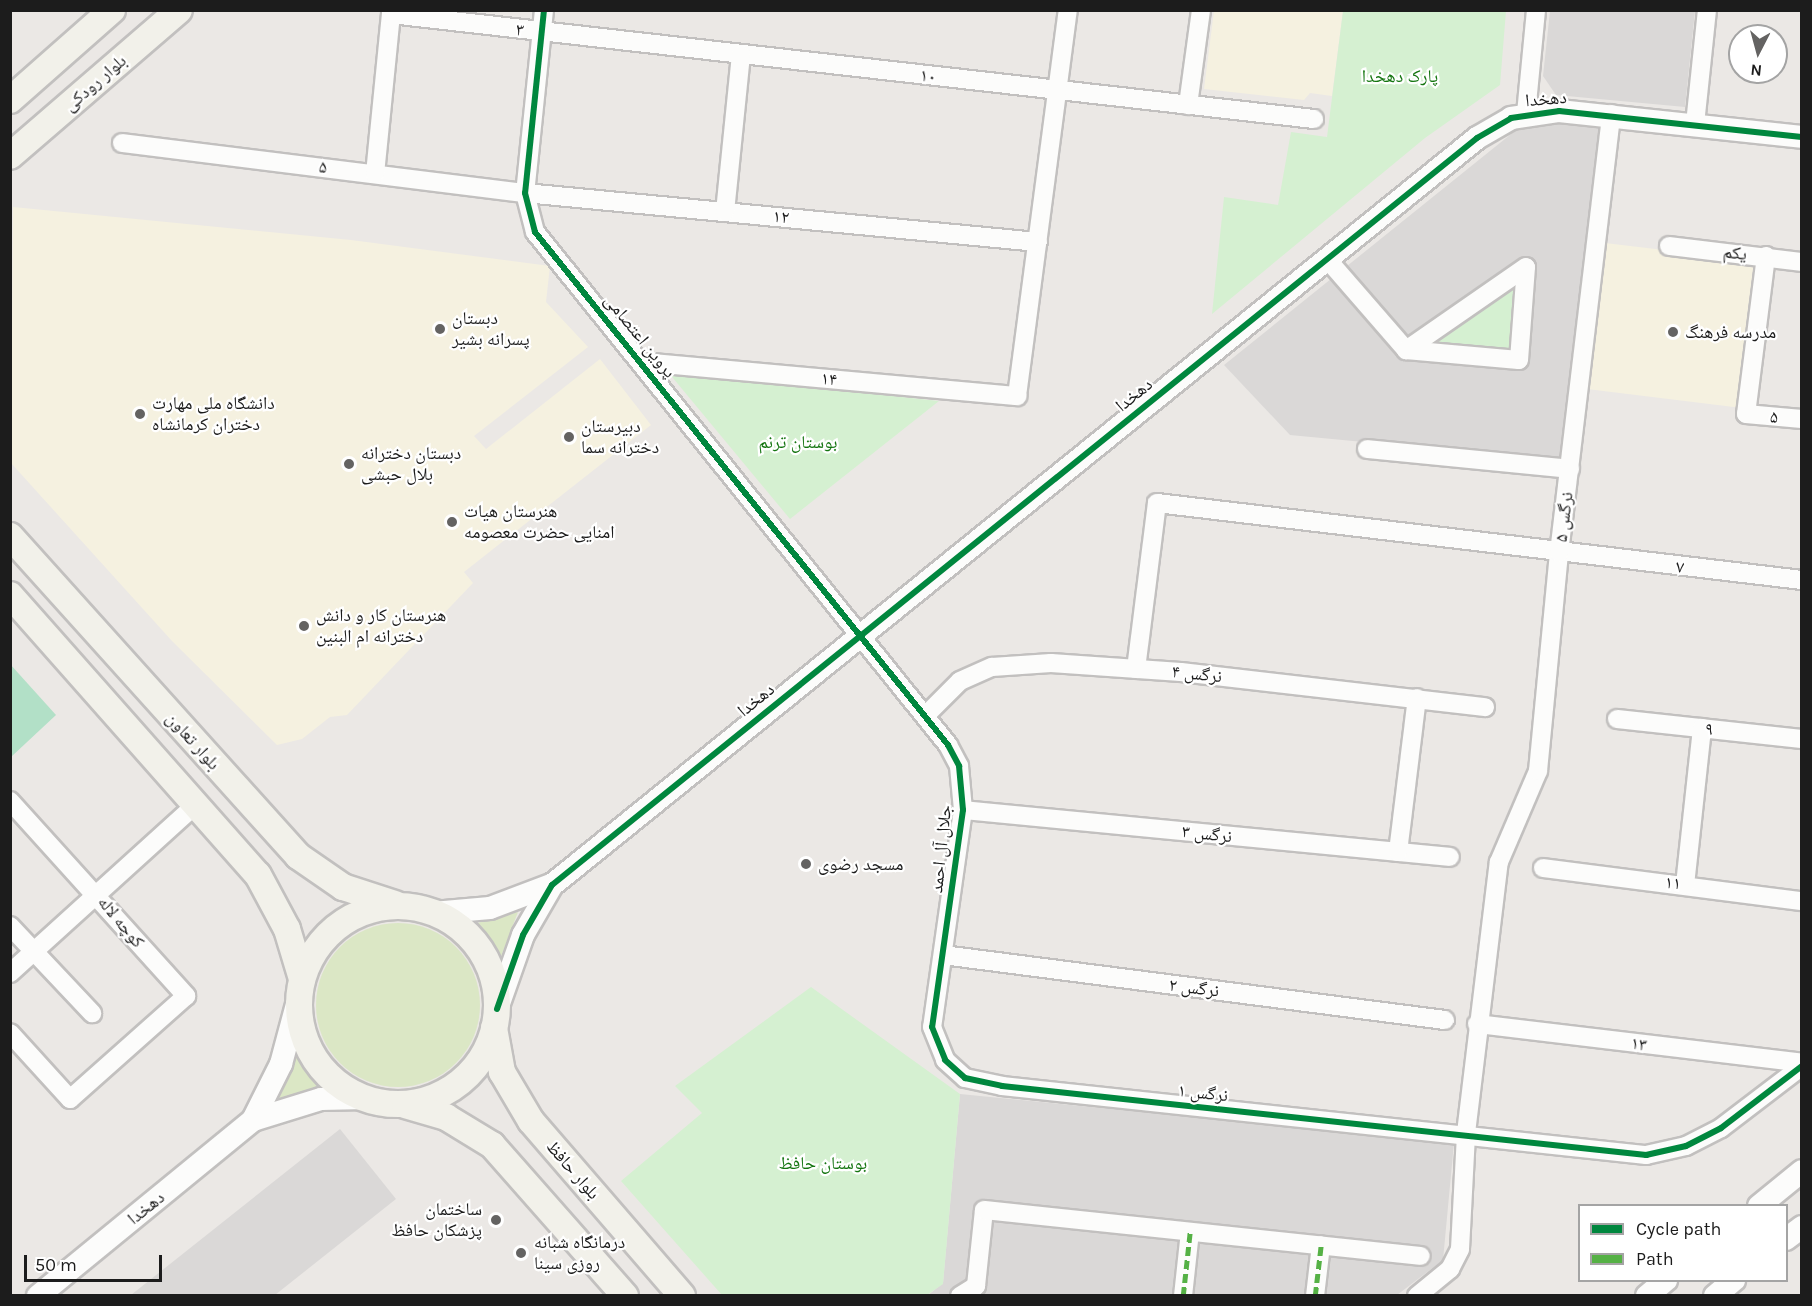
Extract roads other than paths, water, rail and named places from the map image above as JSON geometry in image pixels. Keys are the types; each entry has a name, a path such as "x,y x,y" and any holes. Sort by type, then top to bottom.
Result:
{"main road":[{"path":"10,100 112,10"},
{"name":"بلوار رودکی","path":"10,156 179,10"},
{"name":"بلوار تعاون","path":"10,536 298,856 343,887 404,906"},
{"path":"10,595 268,890 287,930 301,988 304,1036 315,1059 333,1079 366,1098 396,1103 446,1117 492,1145 625,1296"},
{"path":"301,988 316,948 340,925 370,910 404,906 433,913 457,926 477,945 490,968 496,1018 481,1058 458,1083 435,1096 396,1103"},
{"name":"بلوار حافظ","path":"496,1018 502,1072 531,1121 682,1296"}],"street":[{"name":"پروین اعتصامی","path":"544,10 525,192 535,232 860,634"},
{"path":"1038,242 1068,10"},
{"path":"1188,105 1201,10"},
{"path":"1526,114 1536,10"},
{"path":"1695,124 1707,10"},
{"name":"۳","path":"375,174 391,14 542,32"},
{"name":"۱۰","path":"542,32 1314,119"},
{"path":"725,212 741,55"},
{"name":"دهخدا","path":"552,885 1477,138 1526,114 1559,111 1611,114 1802,137"},
{"name":"نرگس ۵","path":"1136,669 1157,503 1559,553 1611,114"},
{"name":"۵","path":"122,142 525,192"},
{"name":"۱۲","path":"525,192 1038,242"},
{"name":"۱۴","path":"642,362 1017,396 1038,242"},
{"name":"یکم","path":"1669,246 1802,262"},
{"name":"۵","path":"1766,256 1746,414 1802,419"},
{"path":"1327,259 1406,351 1519,360 1526,267 1406,351"},
{"path":"1367,449 1570,469"},
{"path":"1418,1296 1450,1269 1460,1249 1466,1133 1477,1024 1499,862 1538,771 1559,553"},
{"name":"۷","path":"1559,553 1802,580"},
{"name":"جلال آل احمد","path":"860,634 948,745 959,766 963,810 932,1027 945,1060"},
{"name":"نرگس ۴","path":"925,716 960,681 992,667 1051,663 1136,669 1485,707"},
{"path":"1398,852 1417,698"},
{"name":"۹","path":"1617,719 1802,739"},
{"path":"1685,885 1702,728"},
{"path":"10,801 94,893 10,973"},
{"name":"کوچه لاله","path":"10,1033 70,1099 186,996 94,893 195,805"},
{"name":"نرگس ۳","path":"963,810 1450,857"},
{"name":"۱۱","path":"1543,868 1802,901"},
{"path":"433,913 490,908 552,885"},
{"path":"496,1018 523,935 552,885"},
{"path":"10,926 92,1013"},
{"name":"نرگس ۲","path":"943,955 1445,1020"},
{"path":"253,1120 281,1064 301,988"},
{"name":"۱۳","path":"1477,1024 1802,1065"},
{"name":"نرگس ۱","path":"945,1060 964,1078 1002,1086 1466,1133 1646,1155 1686,1146 1721,1128 1802,1065"},
{"path":"253,1120 321,1099 366,1098"},
{"name":"دهخدا","path":"38,1296 253,1120"},
{"path":"1762,1204 1802,1172"},
{"path":"960,1296 976,1286 984,1210 1421,1256"},
{"path":"1788,1238 1802,1227"},
{"path":"1182,1296 1190,1232"},
{"path":"1315,1296 1321,1245"},
{"path":"1647,1296 1665,1282"},
{"path":"1716,1296 1733,1282"}],"place":[{"name":"دبستان پسرانه بشير","path":"440,329"},
{"name":"مدرسه فرهنگ","path":"1673,332"},
{"name":"دانشگاه ملی مهارت دختران کرمانشاه","path":"140,414"},
{"name":"دبیرستان دخترانه سما","path":"569,437"},
{"name":"دبستان دخترانه بلال حبشی","path":"349,464"},
{"name":"هنرستان هیات امنایی حضرت معصومه","path":"452,522"},
{"name":"هنرستان کار و دانش دخترانه ام البنین","path":"304,626"},
{"name":"مسجد رضوی","path":"806,864"},
{"name":"ساختمان پزشکان حافظ","path":"496,1220"},
{"name":"درمانگاه شبانه روزی سینا","path":"521,1253"}],"park label":[{"name":"پارک دهخدا","path":"1400,76"},
{"name":"بوستان ترنم","path":"798,442"},
{"name":"بوستان حافظ","path":"823,1163"}]}
